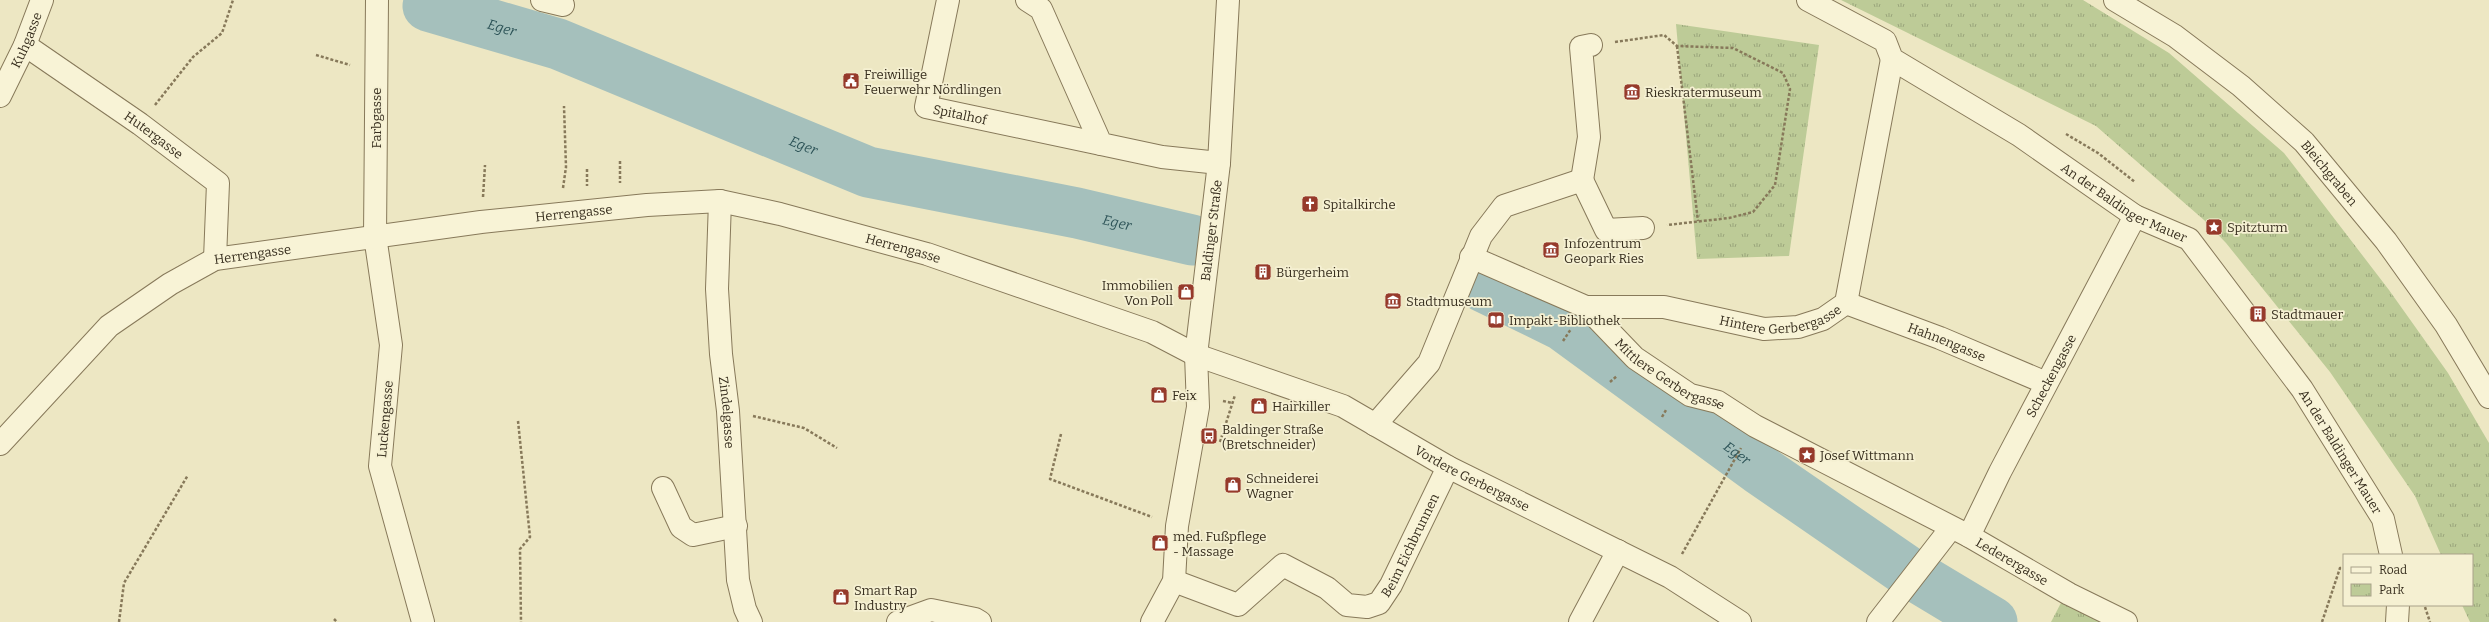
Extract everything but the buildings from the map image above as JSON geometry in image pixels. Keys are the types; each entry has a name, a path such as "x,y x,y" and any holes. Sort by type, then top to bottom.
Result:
{"street":[{"path":"542,0 563,6"},
{"name":"Spitalhof","path":"948,0 926,106 1162,157 1219,163"},
{"path":"1027,0 1041,9 1101,144"},
{"name":"Baldinger Straße","path":"1152,622 1174,581 1177,526 1198,407 1196,355 1219,163 1228,0"},
{"path":"1808,0 1885,41 1892,59"},
{"name":"Bleichgraben","path":"2115,0 2181,40 2242,86 2304,142 2386,241 2446,325 2489,397"},
{"name":"Kuhgasse","path":"0,96 25,44 41,2"},
{"name":"Farbgasse","path":"375,236 377,5"},
{"name":"Hutergasse","path":"25,44 140,124 218,182 215,259"},
{"path":"1591,45 1581,47 1589,137 1582,180 1606,230 1643,228"},
{"name":"An der Baldinger Mauer","path":"1892,59 2019,135 2135,216 2189,239 2302,389 2383,519 2391,554"},
{"name":"Hintere Gerbergasse","path":"1580,316 1664,307 1764,330 1798,327 1823,319 1846,303 1892,59"},
{"path":"1375,425 1429,363 1471,257 1481,236 1504,206 1582,180"},
{"name":"Herrengasse","path":"0,444 109,326 170,284 215,259 559,212 720,201 780,214 927,254 1152,332 1196,355"},
{"name":"Zindelgasse","path":"720,201 717,289 728,411 738,580 745,609 751,622"},
{"name":"Scheckengasse","path":"1878,622 1904,591 1924,563 1960,532 2046,383 2135,216"},
{"name":"Luckengasse","path":"375,236 391,344 380,466 423,622"},
{"name":"Mittlere Gerbergasse","path":"1471,257 1580,316 1635,358 1690,394 1718,402 1755,426 1900,500"},
{"name":"Hahnengasse","path":"1846,303 1940,338 2046,383"},
{"name":"Vordere Gerbergasse","path":"1196,355 1343,406 1448,467 1670,577 1740,622"},
{"name":"Beim Eichbrunnen","path":"1174,581 1238,605 1284,565 1327,588 1347,605 1367,607 1379,603 1391,584 1448,467"},
{"path":"663,488 681,527 693,535 736,526"},
{"name":"Lederergasse","path":"1900,500 2069,594 2126,622"},
{"path":"1580,622 1618,551"},
{"path":"2397,622 2398,606"},
{"path":"898,622 931,610 975,619 980,622"}],"path":[{"path":"140,124 193,57 222,33 233,0"},
{"path":"1591,45 1664,35 1677,46 1732,48 1783,73 1790,89 1775,185 1753,212 1729,218 1643,228"},
{"path":"1677,46 1698,221"},
{"path":"316,55 376,72"},
{"path":"559,212 566,167 564,106"},
{"path":"482,222 485,165"},
{"path":"1564,340 1580,316"},
{"path":"1610,382 1615,378"},
{"path":"728,411 804,428 837,448"},
{"path":"1662,417 1665,413"},
{"path":"518,421 530,537 520,549 521,622"},
{"path":"1061,434 1050,479 1177,526"},
{"path":"1670,577 1727,470 1743,446"},
{"path":"119,622 124,583 188,475"},
{"path":"2322,622 2340,568 2343,568"},
{"path":"2424,606 2430,622"},
{"path":"334,619 337,622"}],"green space":[{"path":"1841,0 2083,0 2169,53 2284,153 2389,290 2448,373 2489,443 2489,622 2470,622 2462,606 2473,606 2473,554 2441,554 2415,496 2330,372 2226,243 2204,220 2096,126"},
{"path":"1676,24 1819,45 1789,256 1697,259"},
{"path":"2062,601 2102,622 2051,622"}],"waterway":[{"name":"Eger","path":"428,6 558,44 868,172 1077,213 1192,240"},
{"name":"Eger","path":"1482,286 1562,325 1759,469 1907,571 1992,622"}],"place":[{"name":"Freiwillige Feuerwehr Nördlingen","path":"851,81"},
{"name":"Rieskratermuseum","path":"1632,92"},
{"name":"Spitalkirche","path":"1310,204"},
{"name":"Spitzturm","path":"2214,227"},
{"name":"Infozentrum Geopark Ries","path":"1551,250"},
{"name":"Bürgerheim","path":"1263,272"},
{"name":"Immobilien Von Poll","path":"1186,292"},
{"name":"Stadtmuseum","path":"1393,301"},
{"name":"Stadtmauer","path":"2258,314"},
{"name":"Impakt-Bibliothek","path":"1496,320"},
{"name":"Feix","path":"1159,395"},
{"name":"Hairkiller","path":"1259,406"},
{"name":"Baldinger Straße (Bretschneider)","path":"1209,436"},
{"name":"Josef Wittmann","path":"1807,455"},
{"name":"Schneiderei Wagner","path":"1233,485"},
{"name":"med. Fußpflege - Massage","path":"1160,543"},
{"name":"Smart Rap Industry","path":"841,597"}]}
